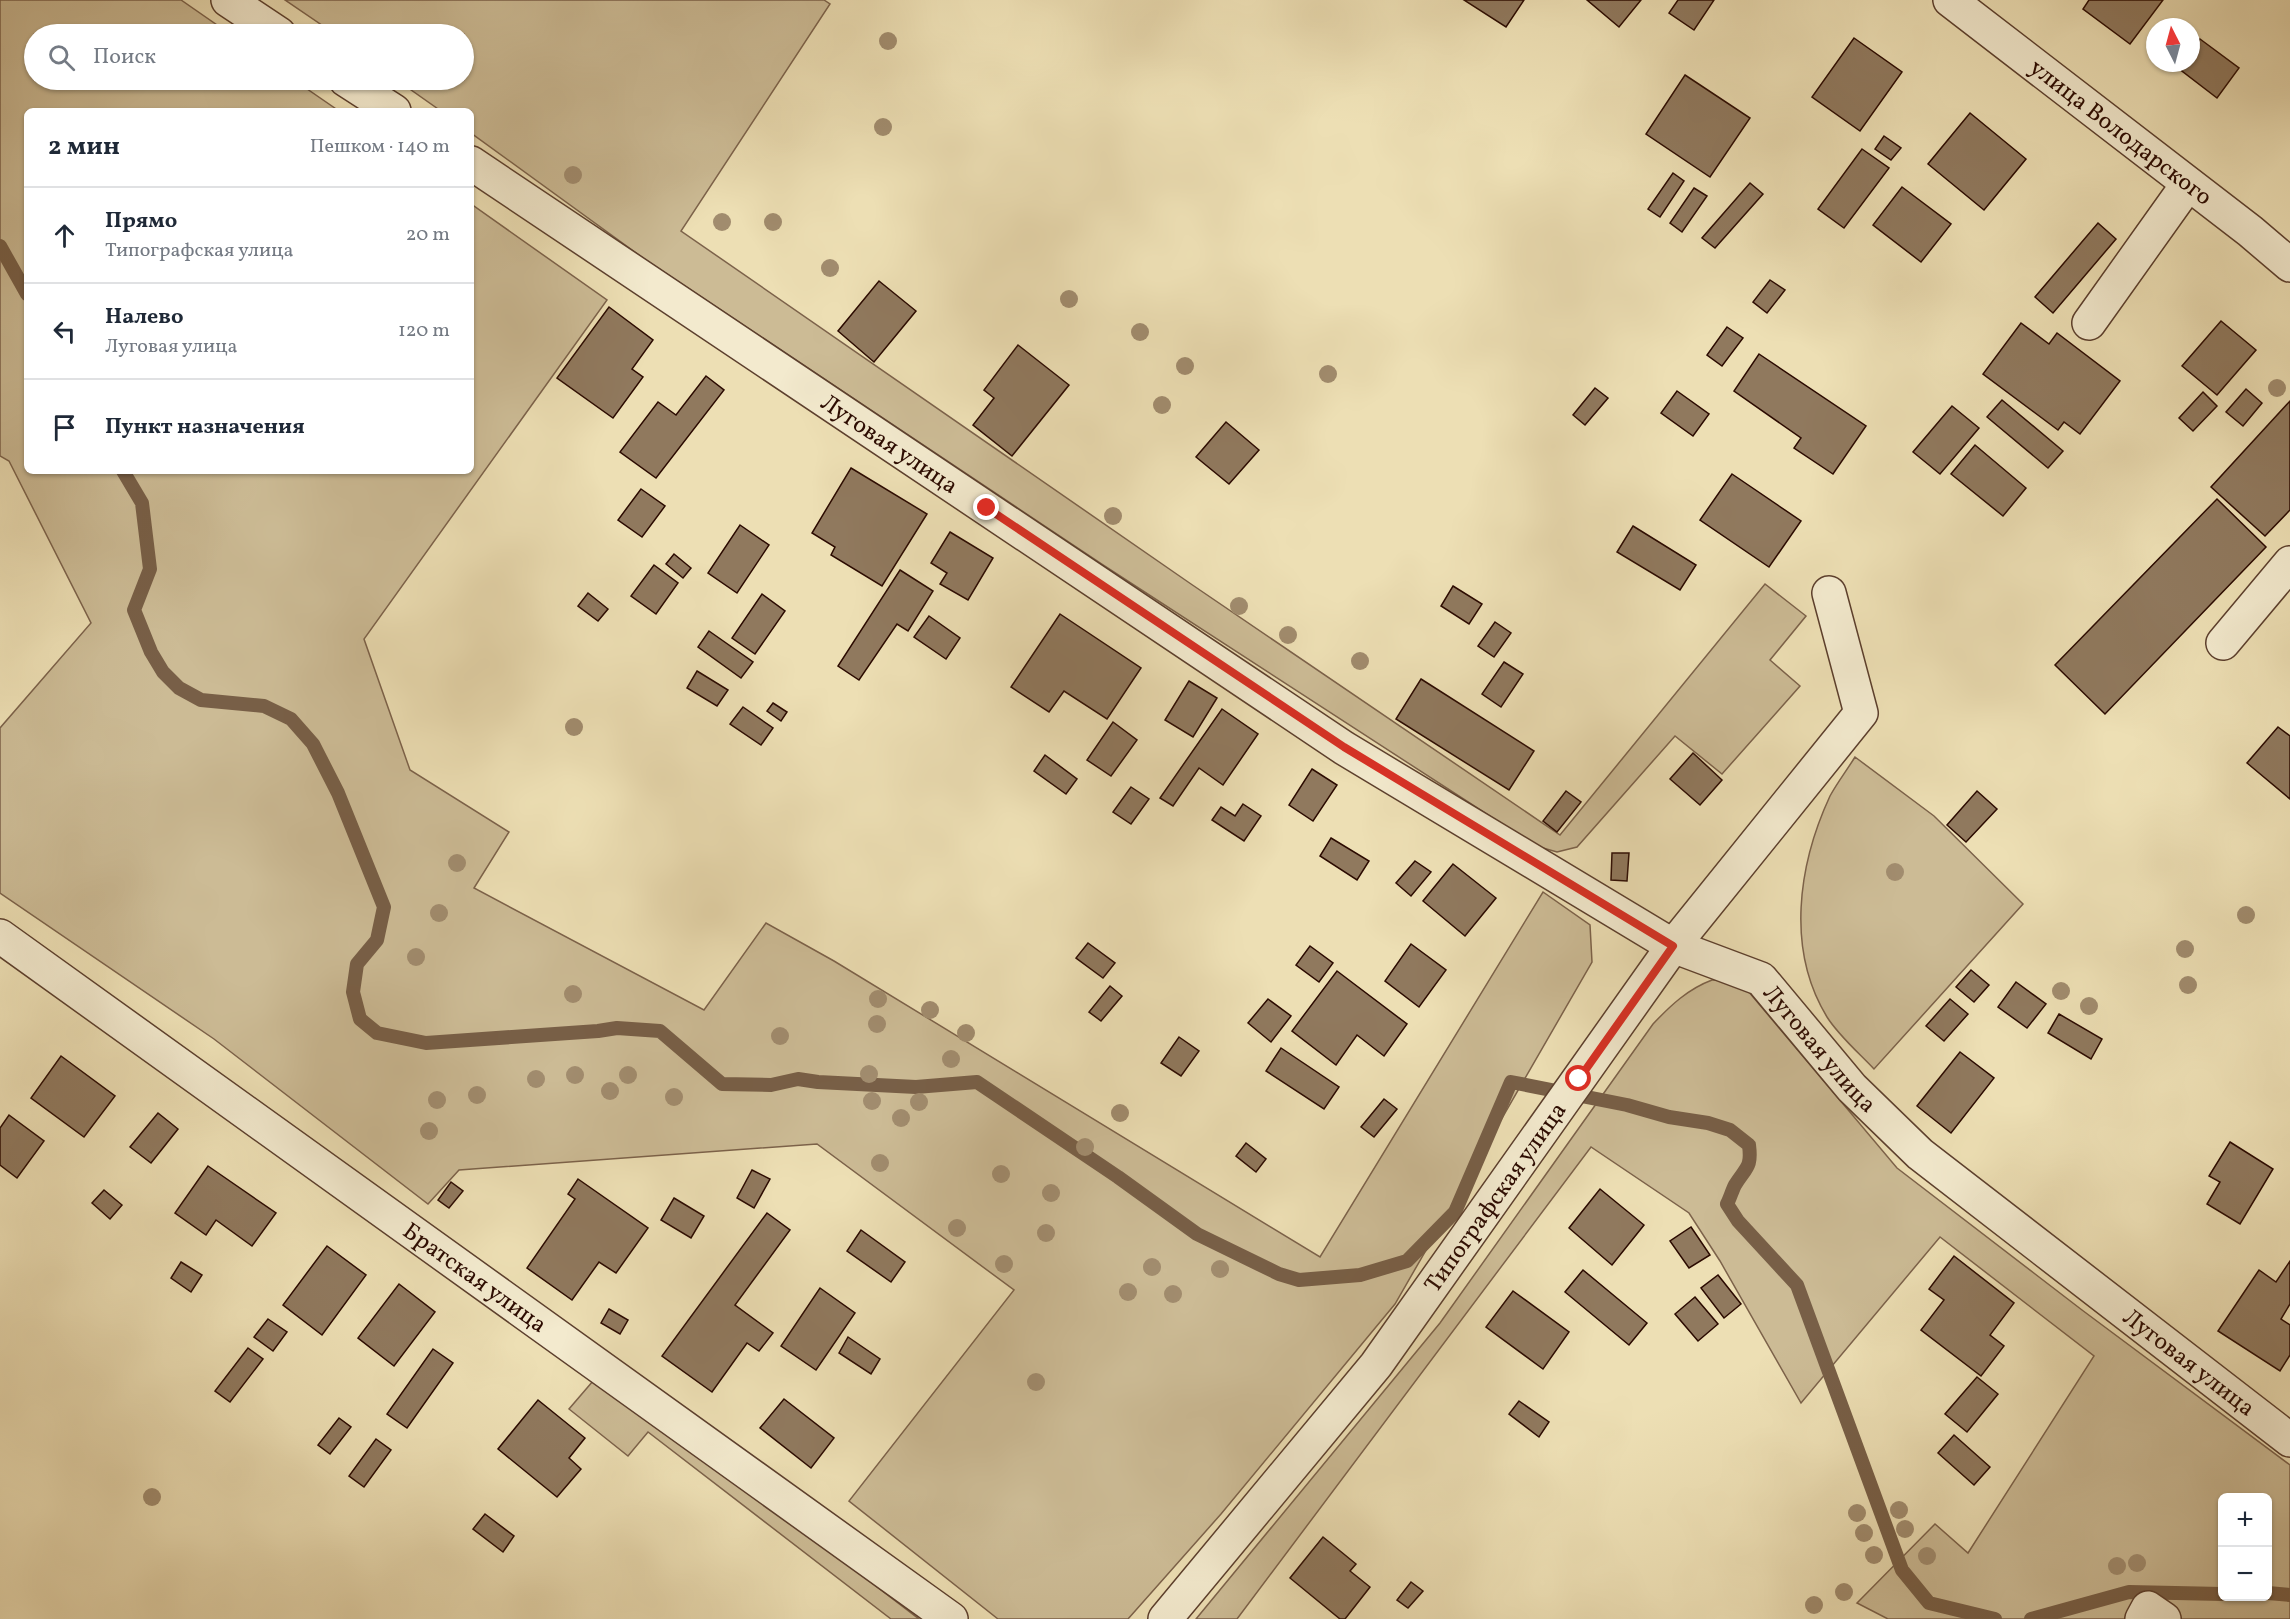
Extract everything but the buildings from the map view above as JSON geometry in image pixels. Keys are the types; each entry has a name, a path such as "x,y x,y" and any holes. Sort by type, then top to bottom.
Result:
{"street":[{"path":"228,0 264,24"},
{"name":"улица Володарского","path":"1950,0 2250,231 2290,265"},
{"path":"361,90 389,108"},
{"name":"Луговая улица","path":"474,165 1344,747 1673,946 1761,979 1852,1088 1920,1154 2290,1440"},
{"path":"2089,323 2188,184"},
{"path":"2223,643 2290,563"},
{"name":"Типографская улица","path":"1165,1619 1376,1365 1673,946 1861,713 1829,593"},
{"name":"Братская улица","path":"0,936 951,1619"},
{"path":"2142,1619 2148,1608 2164,1619"}],"shaded area":[{"path":"0,0 181,0 216,24 24,24 24,90 309,90 335,108 24,108 24,474 474,474 474,206 607,300 364,639 410,770 509,832 474,888 704,1010 766,923 834,961 1320,1257 1543,892 1590,925 1592,962 1395,1304 1221,1514 1128,1619 998,1619 849,1501 1014,1290 817,1144 459,1170 428,1204 214,1039 0,893 0,728 91,623 9,461 0,456"},
{"path":"285,0 824,0 830,4 681,231 1191,584 1560,835 1765,584 1806,616 1770,660 1800,686 1722,774 1675,736 1577,847 1557,852 1536,846 1103,565 643,258 474,135 474,108 437,108 411,90 474,90 474,24 320,24"},
{"path":"1855,757 1934,816 2023,904 1874,1069 1843,1038 1827,1017 1814,991 1801,936 1801,907 1810,850 1830,796"},
{"path":"1712,980 1725,980 1743,985 1897,1168 2290,1465 2290,1619 1888,1619 1857,1603 1935,1524 1968,1553 2094,1356 1940,1237 1801,1403 1720,1261 1689,1213 1591,1147 1237,1619 1196,1619 1440,1323 1653,1024 1680,998"},
{"path":"599,1374 919,1619 891,1619 648,1432 628,1456 569,1409"}],"waterway":[{"path":"0,246 24,289"},
{"path":"125,474 142,503 150,569 134,610 151,652 163,672 179,688 201,700 264,706 291,719 313,744 338,793 384,907 377,940 357,964 353,992 360,1019 377,1033 426,1043 617,1028 660,1031 722,1084 771,1085 798,1079 916,1087 977,1082 1118,1177 1197,1234 1279,1274 1299,1280 1360,1275 1407,1261 1455,1212 1511,1082 1627,1105 1730,1130 1749,1145 1750,1158 1727,1204 1738,1221 1797,1285 1902,1570 1929,1603 1995,1619"},
{"path":"2031,1619 2129,1592 2218,1594"},
{"path":"2272,1593 2290,1595"}],"route":[{"path":"987,508 1344,747 1673,946 1579,1079"}]}
